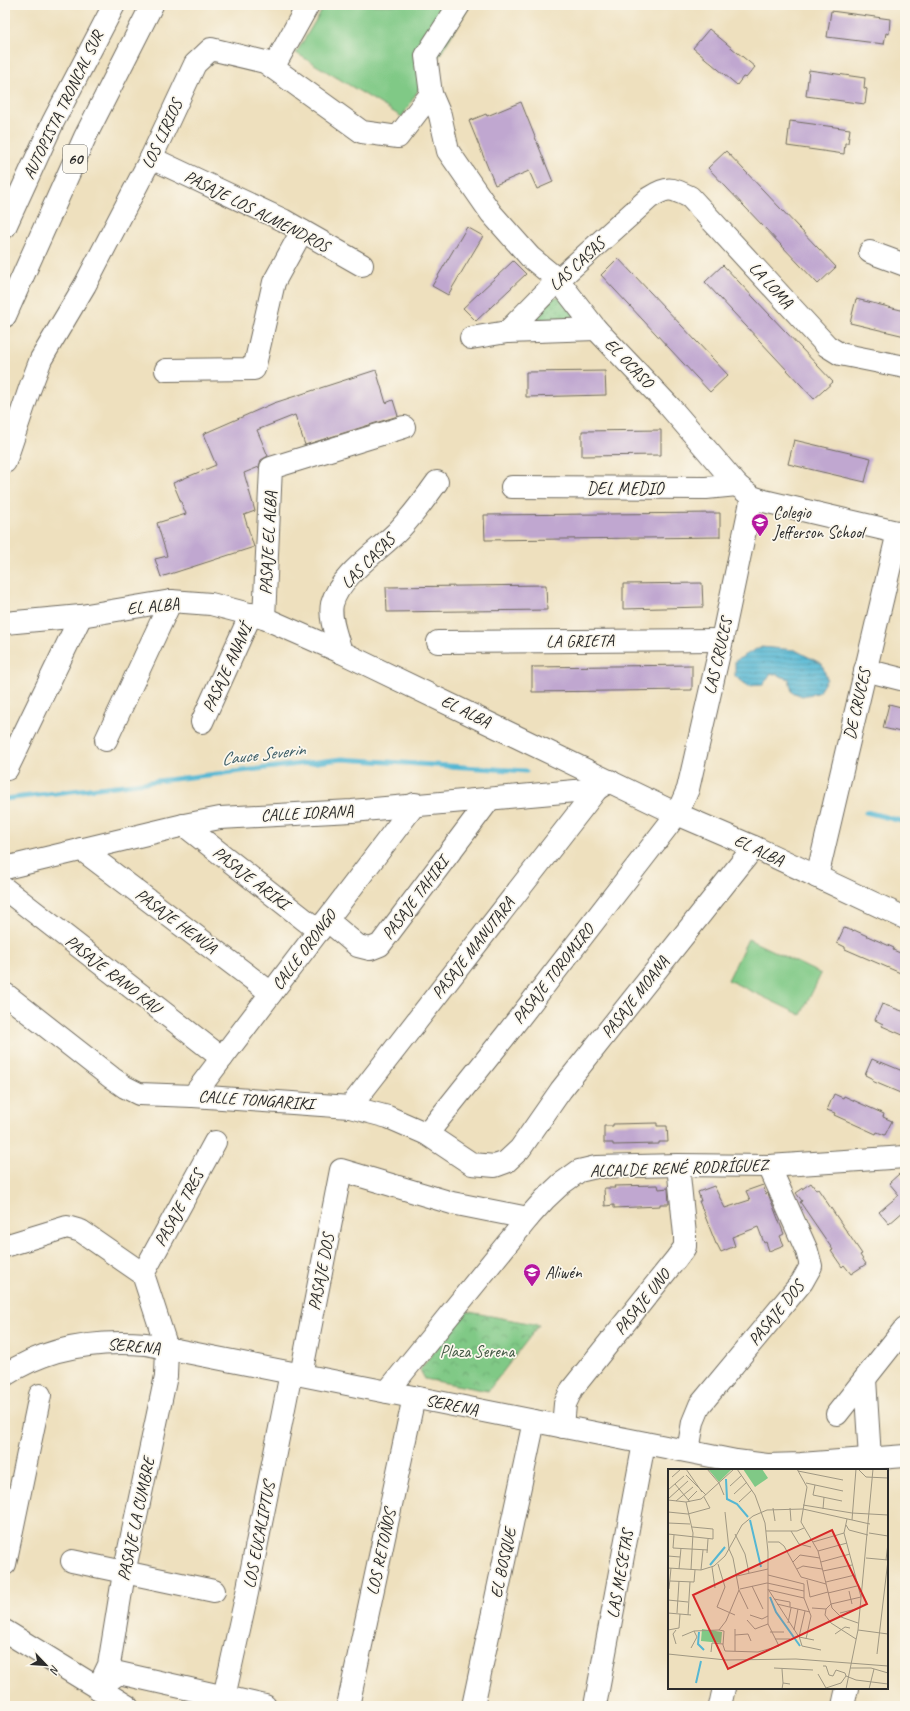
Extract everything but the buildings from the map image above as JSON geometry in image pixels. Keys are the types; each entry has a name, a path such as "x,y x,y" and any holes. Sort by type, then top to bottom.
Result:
{"main road":[{"name":"AUTOPISTA TRONCAL SUR","path":"5,227 52,122 114,5"},
{"name":"AUTOPISTA TRONCAL SUR","path":"5,316 85,137 152,5"},
{"path":"273,68 308,5"},
{"name":"EL OCASO","path":"459,5 426,56 431,94 440,114 448,151 491,213 530,256 558,280 596,329 670,407 745,491"},
{"name":"LOS LIRIOS","path":"5,462 30,388 42,359 86,285 151,158 195,64 211,49 264,62 362,132 398,138 431,94"},
{"name":"PASAJE LOS ALMENDROS","path":"151,158 283,220 362,265"},
{"name":"LA LOMA","path":"649,198 660,191 672,188 690,197 827,346 840,354 905,367"},
{"name":"LAS CASAS","path":"507,332 558,280 649,198"},
{"path":"166,370 254,369 274,282 302,231"},
{"path":"870,252 905,265"},
{"path":"472,338 507,332 596,329"},
{"name":"PASAJE EL ALBA","path":"257,616 272,468 404,427"},
{"name":"LAS CASAS","path":"341,652 333,622 332,604 342,584 398,530 422,503 436,482"},
{"name":"DEL MEDIO","path":"512,487 706,488 745,491"},
{"path":"745,491 764,501 901,533"},
{"name":"LAS CRUCES","path":"677,814 688,789 722,640 745,491"},
{"name":"DE CRUCES","path":"817,877 865,670 901,533"},
{"path":"106,740 171,601"},
{"name":"EL ALBA","path":"5,624 81,616 171,601 211,604 257,616 341,652 604,785 754,847 905,918"},
{"path":"7,769 81,616"},
{"name":"PASAJE ANANÍ","path":"202,722 257,616"},
{"name":"LA GRIETA","path":"438,642 722,640"},
{"path":"865,670 905,680"},
{"name":"CALLE IORANA","path":"5,868 184,825 220,818 352,811 415,804 489,800 604,785"},
{"name":"PASAJE MANUTARA","path":"350,1107 604,785"},
{"name":"PASAJE TAHIRI","path":"323,925 358,946 370,949 380,945 489,800"},
{"name":"CALLE ORONGO","path":"192,1096 415,804"},
{"name":"PASAJE TOROMIRO","path":"427,1134 506,1035 677,814"},
{"name":"PASAJE ARIKI","path":"184,825 323,925"},
{"name":"PASAJE MOANA","path":"520,1149 561,1090 754,847"},
{"name":"PASAJE HENÚA","path":"82,849 271,993"},
{"name":"PASAJE RANO KAU","path":"5,889 222,1058"},
{"name":"CALLE TONGARIKI","path":"5,994 125,1087 139,1094 192,1096 350,1107 388,1117 427,1134 472,1164 482,1166 495,1166 506,1162 520,1149"},
{"name":"PASAJE TRES","path":"144,1274 215,1142"},
{"name":"ALCALDE RENÉ RODRÍGUEZ","path":"386,1392 528,1218 551,1194 579,1171 596,1168 678,1165 769,1166 905,1156"},
{"name":"PASAJE UNO","path":"563,1426 565,1404 572,1389 685,1247 678,1165"},
{"name":"PASAJE DOS","path":"688,1451 693,1422 700,1405 802,1282 811,1266 807,1251 769,1166"},
{"name":"PASAJE DOS","path":"296,1374 341,1170 452,1203 528,1218"},
{"path":"5,1246 67,1227 81,1231 144,1274"},
{"name":"PASAJE LA CUMBRE","path":"98,1688 109,1664 124,1573 166,1376 167,1348 144,1274"},
{"path":"837,1414 905,1328"},
{"name":"SERENA","path":"5,1375 28,1362 47,1354 85,1345 125,1342 167,1348 767,1468 801,1464 876,1462 905,1456"},
{"name":"LOS EUCALIPTUS","path":"224,1697 296,1374"},
{"path":"865,1379 876,1462"},
{"path":"5,1564 40,1396"},
{"name":"LOS RETOÑOS","path":"348,1706 414,1397"},
{"name":"EL BOSQUE","path":"472,1706 534,1421"},
{"name":"LAS MESETAS","path":"595,1706 644,1443"},
{"path":"72,1561 214,1591"},
{"path":"5,1631 127,1706"},
{"path":"98,1688 119,1673 264,1706"},
{"path":"720,1706 724,1689"},
{"path":"843,1706 847,1689"}],"green space":[{"path":"325,5 470,5 402,117 296,53"},
{"path":"553,297 560,298 580,319 537,323 533,318"},
{"path":"748,939 821,974 801,1015 728,980"},
{"name":"Plaza Serena","path":"464,1311 539,1325 488,1391 425,1379 420,1370"}],"water":[{"path":"760,647 795,650 822,664 827,679 818,693 802,696 792,692 789,679 771,673 763,685 748,686 735,676 735,661"}],"waterway":[{"name":"Cauce Severin","path":"5,799 342,759 526,771"},
{"name":"Cauce Severin","path":"866,812 905,822"}],"place":[{"name":"Colegio Jefferson School","path":"760,537"},
{"name":"Aliwén","path":"532,1287"}]}
